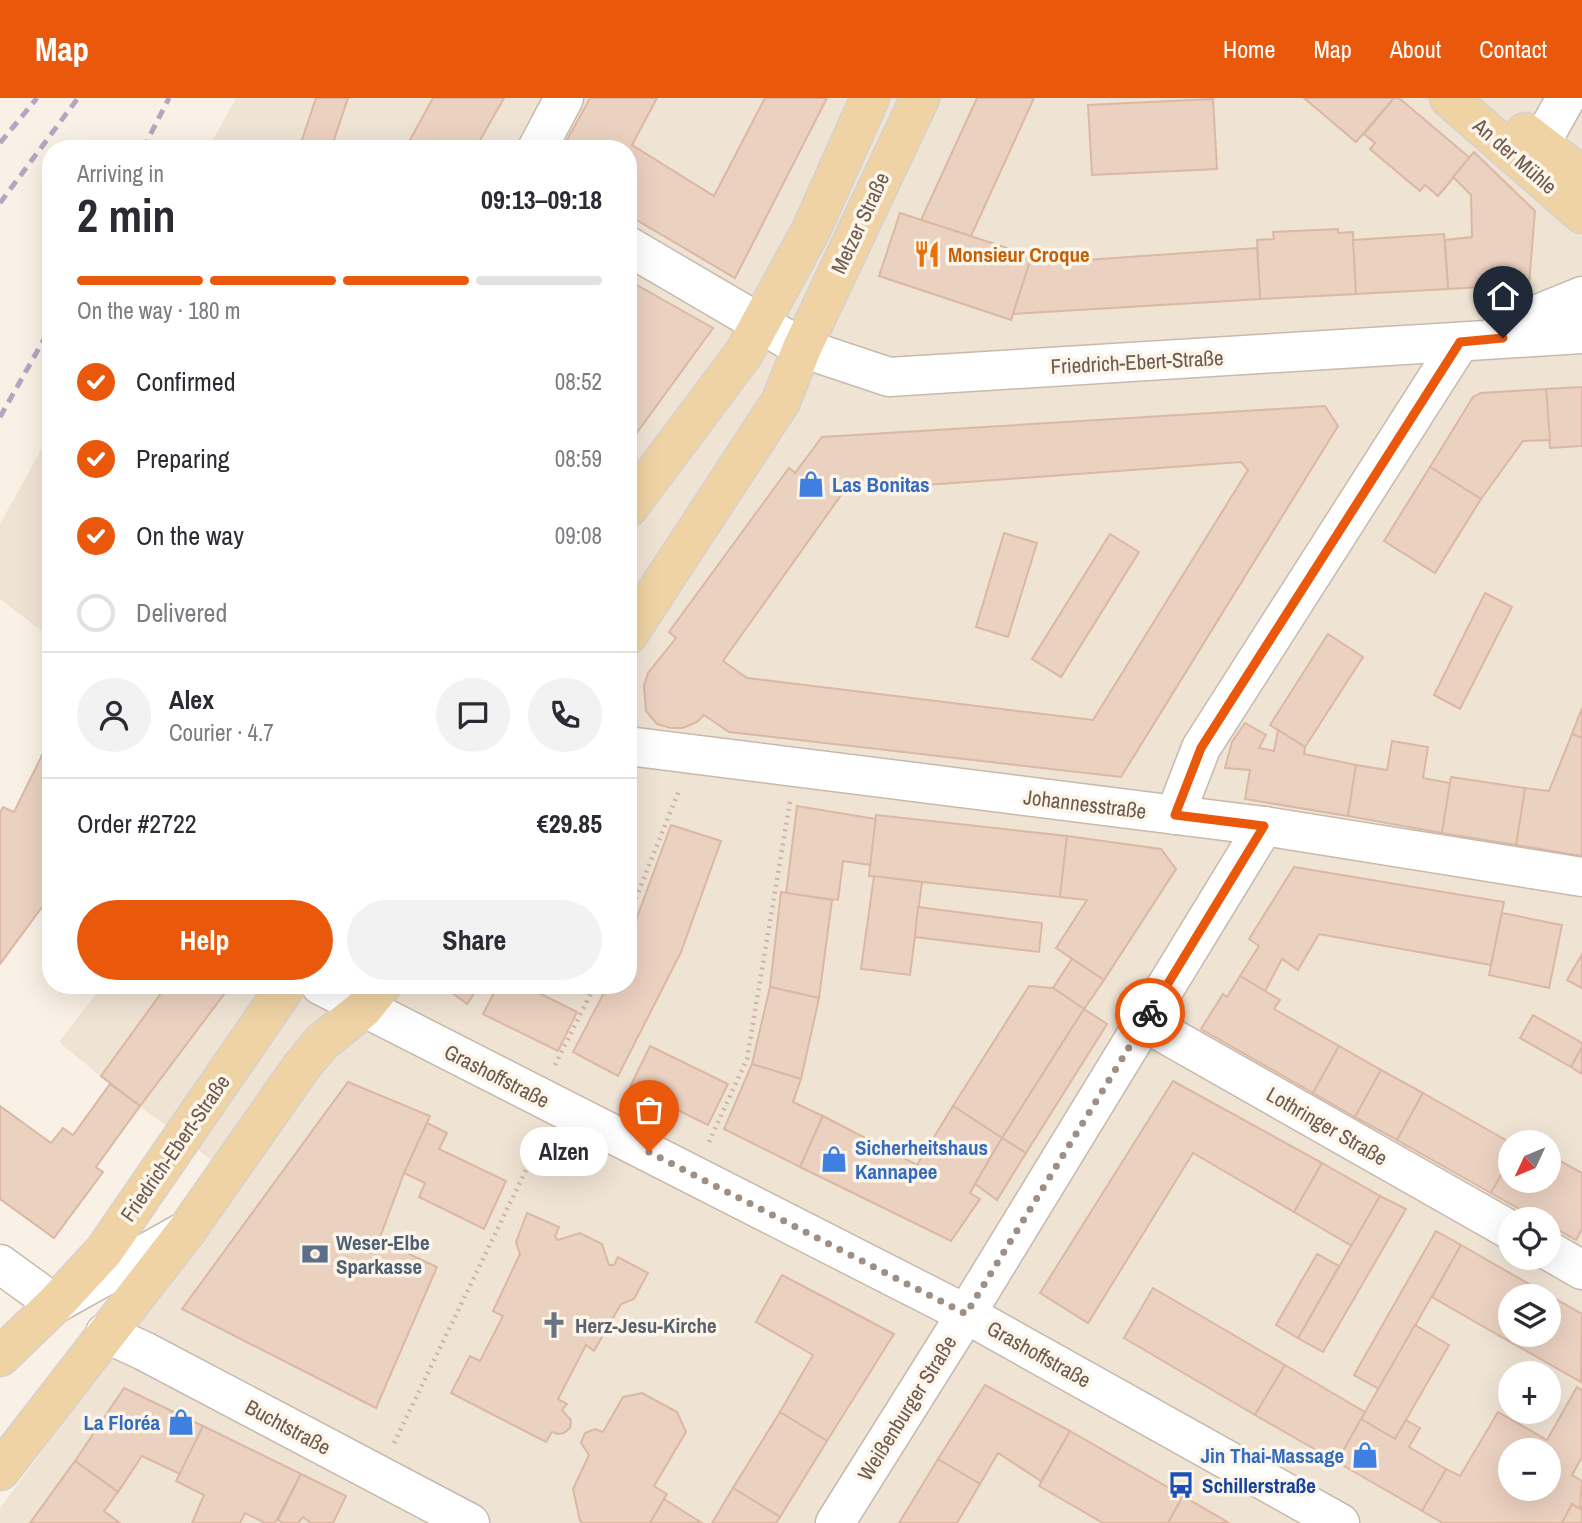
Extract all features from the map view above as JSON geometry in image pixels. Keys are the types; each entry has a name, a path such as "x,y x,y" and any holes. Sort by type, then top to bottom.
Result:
{"main road":[{"name":"Metzer Straße","path":"760,323 811,230 870,98"},
{"name":"Metzer Straße","path":"802,348 920,98"},
{"name":"An der Mühle","path":"1449,98 1534,155 1582,176"},
{"name":"An der Mühle","path":"1486,98 1582,214"},
{"path":"637,496 744,353 760,323"},
{"path":"637,621 781,401 802,348"},
{"name":"Friedrich-Ebert-Straße","path":"0,1357 55,1304 104,1251 281,994"},
{"name":"Friedrich-Ebert-Straße","path":"0,1471 187,1230 302,1066 322,1042 372,997"},
{"path":"55,1304 105,1333"}],"street":[{"path":"542,140 564,98"},
{"path":"1534,155 1566,98"},
{"name":"Friedrich-Ebert-Straße","path":"637,252 802,348 889,377 1582,334"},
{"name":"Friedrich-Ebert-Straße","path":"1468,341 1582,296"},
{"path":"1175,815 1201,748 1468,341"},
{"name":"Johannesstraße","path":"637,747 1264,826 1582,877"},
{"name":"Weißenburger Straße","path":"835,1523 1264,826"},
{"name":"Grashoffstraße","path":"372,997 548,1102 966,1314 1340,1523"},
{"name":"Lothringer Straße","path":"1144,1022 1498,1223"},
{"name":"Friedrich-Ebert-Straße","path":"55,1304 187,1230"},
{"path":"1561,1258 1582,1270"},
{"path":"0,1264 55,1304"},
{"name":"Buchtstraße","path":"105,1333 378,1475 446,1518"}],"path":[{"path":"637,895 693,754"},
{"path":"695,1175 747,1059 795,767"},
{"path":"378,1475 548,1102 591,994"}],"shaded area":[{"path":"236,98 1582,98 1582,1523 0,1523 0,1508 241,1182 110,1084 59,1042 96,994 637,994 637,140 213,140"},
{"path":"42,448 42,631 0,599 0,524"}],"building":[{"path":"316,98 348,98 334,140 302,140"},
{"path":"433,98 504,98 480,140 410,140"},
{"path":"590,98 657,98 635,140 567,140"},
{"path":"765,98 827,98 735,278 637,220 637,148 714,196"},
{"path":"977,98 1034,98 971,236 921,220"},
{"path":"1304,98 1394,98 1356,142"},
{"path":"1394,98 1399,98 1470,158 1438,196 1425,185 1420,191 1370,149 1375,143 1364,134"},
{"path":"1213,99 1217,169 1092,175 1088,105"},
{"path":"1474,152 1535,211 1529,284 1448,289 1445,240 1472,237 1471,195 1453,177"},
{"path":"900,213 1032,256 1011,320 879,276"},
{"path":"1338,229 1338,233 1353,232 1356,294 1260,299 1257,240 1274,239 1273,232"},
{"path":"1444,234 1448,289 1356,294 1353,240"},
{"path":"1257,248 1260,299 1013,314 1029,264"},
{"path":"637,285 713,328 637,433"},
{"path":"1582,387 1582,446 1550,448 1546,389"},
{"path":"1546,389 1550,440 1523,441 1481,499 1430,467 1473,397 1481,393"},
{"path":"1325,406 1338,426 1121,777 729,732 704,715 697,722 683,728 657,724 646,711 644,686 648,673 676,638 669,632 789,468 795,473 822,437","holes":["1241,462 1248,470 1093,720 747,678 723,661 844,491"]},
{"path":"1430,467 1481,499 1435,573 1384,541"},
{"path":"1004,533 1037,543 1008,637 976,627"},
{"path":"1110,534 1139,552 1061,677 1032,659"},
{"path":"1485,593 1512,607 1460,709 1434,695"},
{"path":"1328,634 1363,657 1305,747 1270,725"},
{"path":"1582,708 1582,738 1572,734"},
{"path":"1245,723 1266,735 1259,748 1274,751 1278,730 1305,747 1304,754 1356,765 1348,816 1245,799 1250,770 1225,768 1232,742"},
{"path":"1572,734 1582,738 1582,856 1516,845 1525,788 1549,791"},
{"path":"1392,741 1428,747 1423,778 1450,783 1442,833 1348,816 1356,765 1387,770"},
{"path":"42,755 42,907 0,964 0,813 3,807 14,812"},
{"path":"1451,777 1525,788 1516,845 1442,833"},
{"path":"797,806 876,819 871,865 843,861 838,900 786,894"},
{"path":"876,815 1067,836 1060,897 869,876"},
{"path":"671,825 721,841 681,952 618,1076 573,1052 603,994 637,994 637,918"},
{"path":"1067,836 1161,849 1176,869 1104,980 1056,948 1087,900 1060,897"},
{"path":"1294,867 1504,902 1491,965 1319,934 1298,970 1282,959 1265,991 1240,976 1259,946 1249,939"},
{"path":"874,876 922,882 910,975 861,969"},
{"path":"781,892 832,900 819,998 770,987"},
{"path":"918,907 1042,923 1039,952 915,937"},
{"path":"1502,913 1562,925 1549,988 1489,975"},
{"path":"1582,954 1582,988 1567,980"},
{"path":"1072,959 1104,980 1084,1009 1053,988"},
{"path":"1240,976 1280,1000 1274,1009 1339,1046 1313,1093 1201,1029 1223,994 1227,997"},
{"path":"1029,986 1053,988 1084,1009 1002,1138 953,1106"},
{"path":"770,987 819,998 801,1079 752,1064"},
{"path":"160,994 224,994 140,1106 101,1076"},
{"path":"454,994 474,994 467,1004"},
{"path":"493,994 541,994 577,1012 558,1051 483,1014"},
{"path":"1084,1009 1107,1024 1026,1153 1002,1138"},
{"path":"1533,1015 1582,1043 1571,1067 1520,1038"},
{"path":"650,1046 728,1084 708,1125 630,1087"},
{"path":"1339,1046 1381,1070 1355,1117 1313,1093"},
{"path":"1582,1047 1582,1074 1571,1067"},
{"path":"752,1064 801,1079 793,1102 823,1116 800,1167 724,1129"},
{"path":"1381,1070 1423,1093 1397,1140 1355,1117"},
{"path":"1173,1081 1322,1163 1294,1212 1193,1153 1088,1323 1040,1293"},
{"name":"Weser-Elbe Sparkasse","path":"348,1082 430,1116 404,1173 379,1240 437,1267 376,1408 182,1309"},
{"path":"110,1084 140,1106 96,1167 103,1172 54,1238 0,1199 0,1106 51,1143 63,1128 73,1135"},
{"path":"1423,1093 1498,1136 1498,1180 1491,1193 1397,1140"},
{"path":"953,1106 1002,1138 970,1193 980,1199 951,1241 800,1167 823,1116 917,1165"},
{"path":"427,1123 447,1133 439,1149 506,1181 484,1229 419,1197 425,1183 404,1173"},
{"path":"1002,1138 1026,1153 997,1200 975,1184"},
{"path":"1561,1162 1582,1173 1582,1229 1576,1240 1561,1232 1561,1207 1516,1207 1491,1193 1498,1180 1498,1194 1561,1194"},
{"path":"1322,1163 1380,1196 1352,1246 1294,1212"},
{"path":"1380,1196 1406,1209 1323,1352 1298,1338"},
{"name":"Herz-Jesu-Kirche","path":"527,1213 559,1227 555,1237 558,1240 580,1233 602,1244 609,1265 614,1265 618,1257 648,1273 634,1299 621,1304 594,1351 586,1345 558,1399 567,1404 562,1410 571,1420 570,1428 564,1433 552,1432 546,1442 451,1393 470,1356 480,1361 503,1316 493,1311 520,1254 516,1242"},
{"path":"1436,1231 1461,1245 1379,1389 1354,1375"},
{"path":"1461,1245 1498,1266 1498,1270 1505,1270 1529,1284 1498,1284 1498,1335 1432,1297"},
{"path":"1317,1254 1339,1266 1298,1338 1276,1325"},
{"path":"782,1275 894,1334 827,1441 780,1412 813,1355 756,1322"},
{"path":"1153,1288 1285,1365 1255,1415 1124,1338"},
{"path":"1561,1302 1582,1314 1581,1382 1561,1371 1561,1361 1544,1361 1519,1347 1561,1347"},
{"path":"1415,1325 1449,1345 1395,1439 1361,1419"},
{"path":"1285,1365 1365,1412 1337,1462 1255,1415"},
{"path":"985,1385 1070,1431 1041,1481 998,1453 980,1484 938,1459"},
{"path":"1577,1387 1582,1390 1582,1457 1572,1475 1582,1481 1580,1509 1572,1504 1562,1523 1443,1523 1422,1511 1446,1469 1460,1476 1498,1412 1498,1424 1519,1424 1544,1438 1498,1438 1498,1501 1561,1501 1561,1438 1548,1438 1556,1424 1561,1424 1561,1415"},
{"path":"124,1388 203,1426 180,1474 142,1456 118,1492 75,1461"},
{"path":"642,1393 677,1412 686,1432 654,1486 667,1494 650,1523 583,1523 580,1521 573,1489 589,1455 581,1443 585,1433 595,1429 603,1432 623,1397"},
{"path":"780,1412 827,1441 780,1517 733,1488"},
{"path":"1361,1419 1395,1439 1406,1420 1420,1428 1409,1447 1446,1469 1422,1511 1337,1462"},
{"path":"203,1426 301,1474 275,1523 265,1523 245,1513 240,1523 192,1523 204,1495 176,1481"},
{"path":"1070,1431 1183,1496 1168,1523 1103,1523 1039,1486"},
{"path":"938,1459 980,1484 957,1523 899,1523"},
{"path":"75,1461 118,1492 104,1511 120,1523 30,1523"},
{"path":"301,1474 346,1496 333,1523 311,1523 303,1517 298,1523 283,1523 278,1520"},
{"path":"733,1488 780,1517 776,1523 712,1523"},
{"path":"1183,1496 1229,1523 1168,1523"},
{"path":"664,1499 702,1523 650,1523"},
{"path":"1572,1504 1580,1509 1582,1506 1582,1523 1562,1523"}],"railway":[{"path":"0,143 37,98"},
{"path":"47,140 78,98"},
{"path":"148,140 169,98"},
{"path":"0,203 42,146"},
{"path":"0,417 42,343"}],"way so far":[{"path":"649,1152 966,1314 1150,1013"}],"place":[{"name":"Monsieur Croque","path":"927,254"},
{"name":"Las Bonitas","path":"811,484"},
{"name":"Alzen","path":"649,1152"},
{"name":"Sicherheitshaus Kannapee","path":"834,1159"},
{"name":"Weser-Elbe Sparkasse","path":"315,1254"},
{"name":"Herz-Jesu-Kirche","path":"554,1325"},
{"name":"La Floréa","path":"181,1422"},
{"name":"Jin Thai-Massage","path":"1365,1455"},
{"name":"Schillerstraße","path":"1181,1485"}],"route":[{"path":"1150,1013 1264,826 1175,815 1201,748 1460,342 1503,338"}]}
